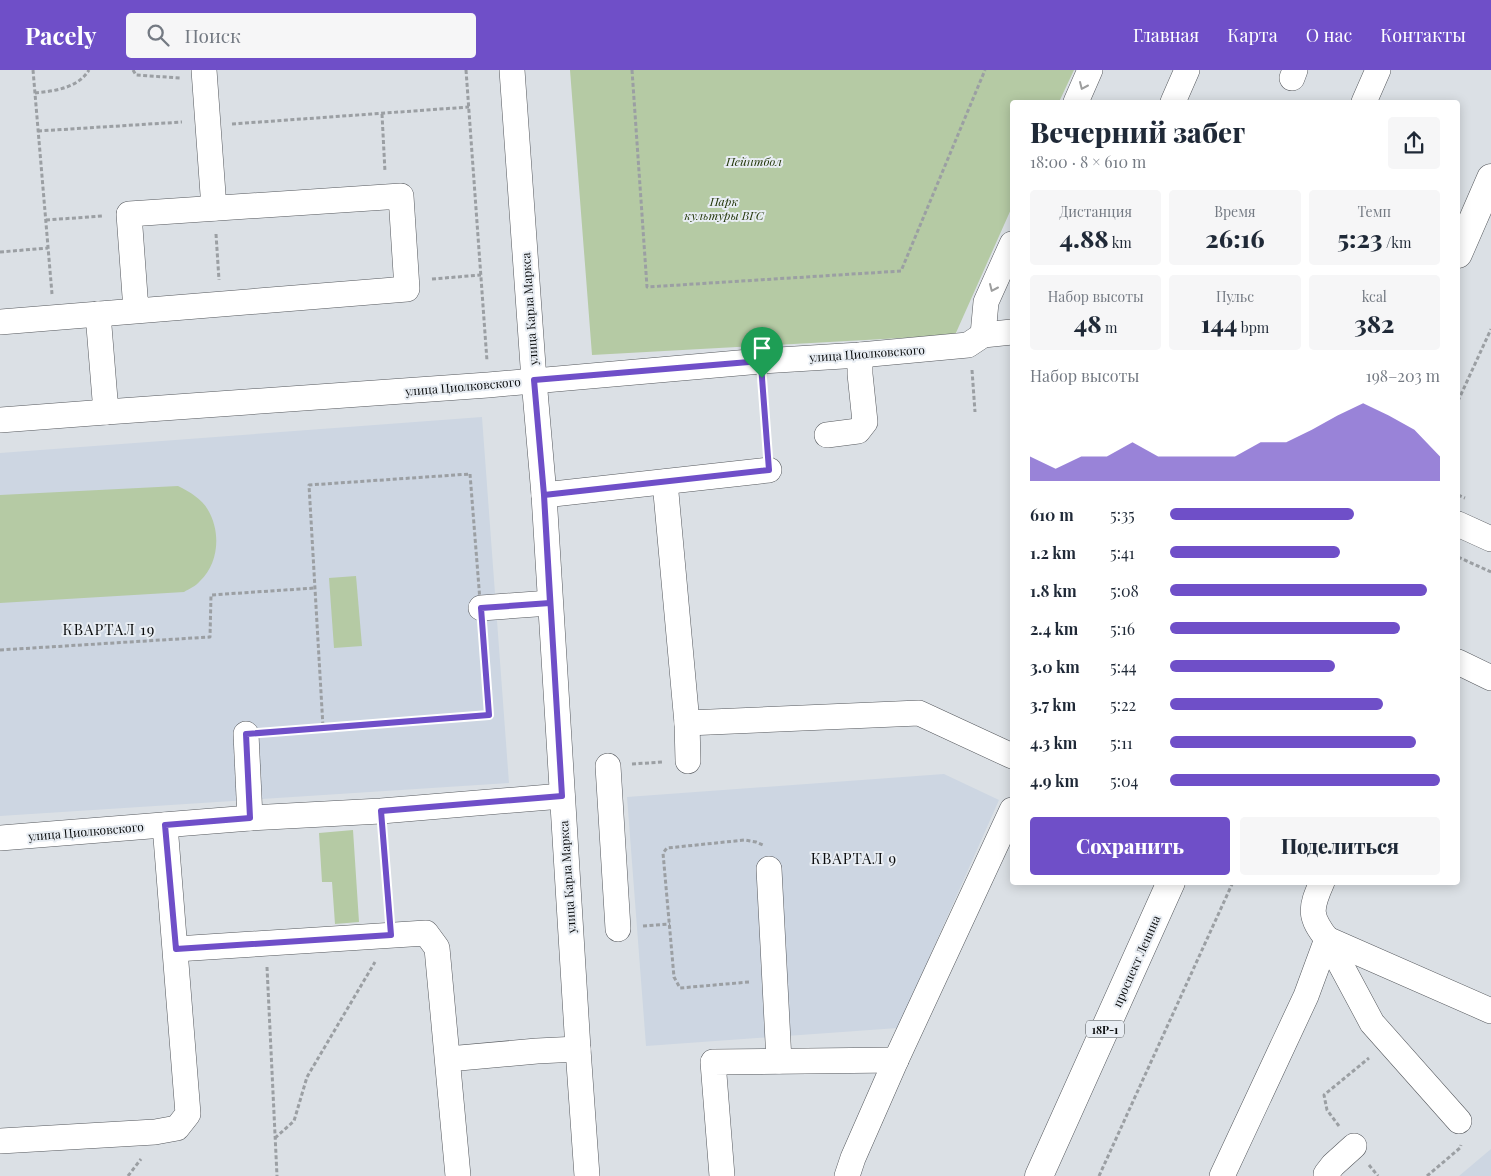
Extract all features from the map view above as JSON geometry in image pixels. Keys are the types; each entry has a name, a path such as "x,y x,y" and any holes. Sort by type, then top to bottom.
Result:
{"main road":[{"path":"1460,249 1491,178"},
{"name":"проспект Ленина","path":"1039,1176 1170,885"}],"street":[{"name":"улица Карла Маркса","path":"512,70 544,495 587,1176"},
{"path":"1077,100 1090,70"},
{"path":"1174,100 1187,70"},
{"path":"1365,100 1378,70"},
{"path":"204,75 214,208"},
{"path":"0,322 407,289 401,196 129,214 136,310"},
{"path":"975,340 986,302 1010,248"},
{"path":"98,314 106,412"},
{"name":"улица Циолковского","path":"0,420 488,385 761,361 860,355 975,340 1010,332"},
{"path":"827,435 858,432 865,422 860,355"},
{"path":"544,495 769,470"},
{"path":"665,482 687,723 688,761"},
{"path":"1460,525 1491,540"},
{"path":"481,608 550,603"},
{"path":"1460,663 1491,678"},
{"path":"687,723 919,713 1010,755"},
{"path":"246,734 250,818"},
{"path":"608,766 628,928"},
{"name":"улица Циолковского","path":"0,838 562,796"},
{"path":"846,1176 852,1158 896,1060 1010,814"},
{"path":"0,1141 155,1132 177,1128 188,1114 165,825"},
{"path":"769,869 779,1061"},
{"path":"1321,885 1312,913 1372,1023 1459,1121"},
{"path":"176,949 426,933 437,948 458,1176"},
{"path":"1222,1176 1314,1000 1327,939"},
{"path":"1327,939 1491,1011"},
{"path":"448,1059 537,1050 578,1049"},
{"path":"722,1176 713,1062 896,1060"},
{"path":"1326,1176 1333,1165 1354,1146"}],"path":[{"path":"33,70 54,317"},
{"path":"35,93 57,91 84,79 89,70"},
{"path":"133,70 136,75 204,75"},
{"path":"632,70 648,287 900,271 985,70"},
{"path":"38,132 382,114 468,107"},
{"path":"382,114 387,198"},
{"path":"214,208 221,304"},
{"path":"46,220 129,214"},
{"path":"0,252 48,248"},
{"path":"407,280 481,275"},
{"path":"1460,397 1491,329"},
{"path":"975,340 975,412"},
{"path":"761,361 769,470"},
{"path":"246,734 489,715 470,474 309,485 323,727"},
{"path":"1460,558 1491,572"},
{"path":"0,650 210,637 211,595 315,588"},
{"path":"608,766 688,761"},
{"path":"275,1138 294,1121 308,1077 391,935 381,811"},
{"path":"769,869 763,846 756,842 745,840 667,848 663,853 674,978 680,988 774,980"},
{"path":"1099,1176 1232,885"},
{"path":"628,928 670,924"},
{"path":"266,944 277,1176"},
{"path":"1378,1176 1327,1110 1324,1095 1389,1042"},
{"path":"1427,1176 1460,1148 1465,1136 1459,1121"}],"shaded area":[{"path":"482,417 509,783 0,816 0,453"},
{"path":"944,774 999,800 898,1028 646,1046 627,797"},
{"path":"1491,1149 1491,1176 1459,1176"}],"green space":[{"name":"Парк культуры ВГС","path":"570,70 1074,70 1060,100 1010,100 1010,211 955,335 592,355"},
{"path":"178,486 202,502 208,510 215,528 216,547 211,565 206,574 194,586 184,592 0,603 0,495"},
{"path":"356,576 362,646 334,648 329,578"},
{"path":"353,830 359,922 335,924 332,882 322,882 319,833"}],"district":[{"name":"КВАРТАЛ 19","path":"109,629"},
{"name":"КВАРТАЛ 9","path":"854,858"}],"route":[{"path":"762,378 761,361 534,380 544,495 550,603 481,608 489,715 246,734 250,818 165,825 176,949 391,935 381,811 562,796 544,495 769,470 762,378"}],"park label":[{"name":"Пейнтбол","path":"754,161"}]}
